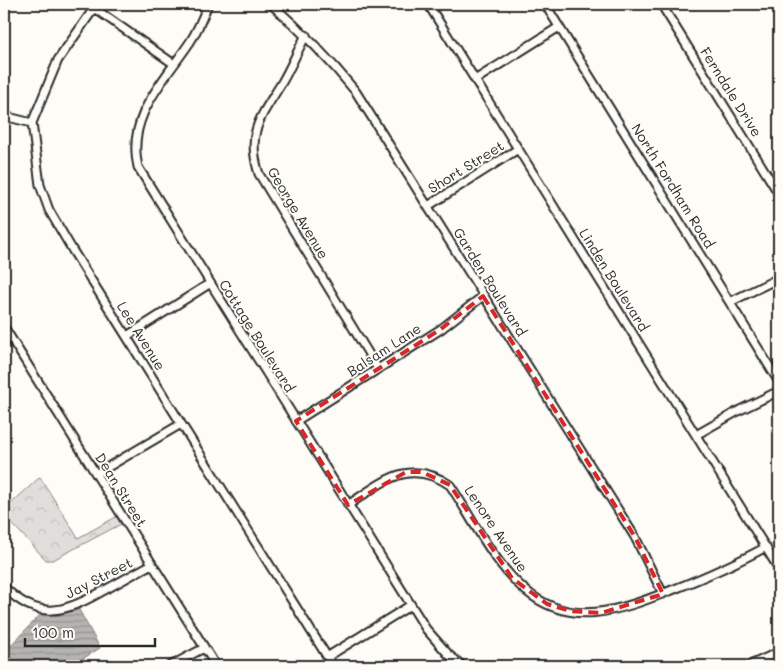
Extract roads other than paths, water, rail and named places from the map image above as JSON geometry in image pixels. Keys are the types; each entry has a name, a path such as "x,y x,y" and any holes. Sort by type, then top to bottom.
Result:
{"street":[{"name":"Cottage Boulevard","path":"208,4 191,41 140,118 135,137 135,156 142,177 426,630 449,655 463,666"},
{"name":"Garden Boulevard","path":"271,4 331,61 356,92 635,537 663,594"},
{"name":"Linden Boulevard","path":"428,4 779,569"},
{"name":"North Fordham Road","path":"545,4 779,382"},
{"name":"Ferndale Drive","path":"661,4 779,194"},
{"path":"95,6 174,64"},
{"name":"Lee Avenue","path":"95,6 58,60 32,123 40,185 49,210 333,666"},
{"path":"475,80 559,27"},
{"name":"George Avenue","path":"306,36 281,84 259,118 255,131 253,156 259,174 378,369"},
{"path":"4,116 32,123"},
{"name":"Short Street","path":"428,206 518,149"},
{"path":"730,302 779,278"},
{"path":"126,336 209,284"},
{"name":"Balsam Lane","path":"296,421 441,329 483,296"},
{"name":"Dean Street","path":"4,327 6,335 96,474 216,666"},
{"path":"696,435 779,391"},
{"path":"96,474 181,424"},
{"name":"Lenore Avenue","path":"348,504 393,476 406,472 422,472 438,476 450,485 512,578 526,592 547,604 570,611 601,613 627,608 725,569 766,547"},
{"name":"Jay Street","path":"4,588 25,604 41,610 60,611 74,607 152,564"},
{"path":"328,657 411,605"},
{"path":"170,666 204,648"},
{"path":"748,666 779,652"}]}
